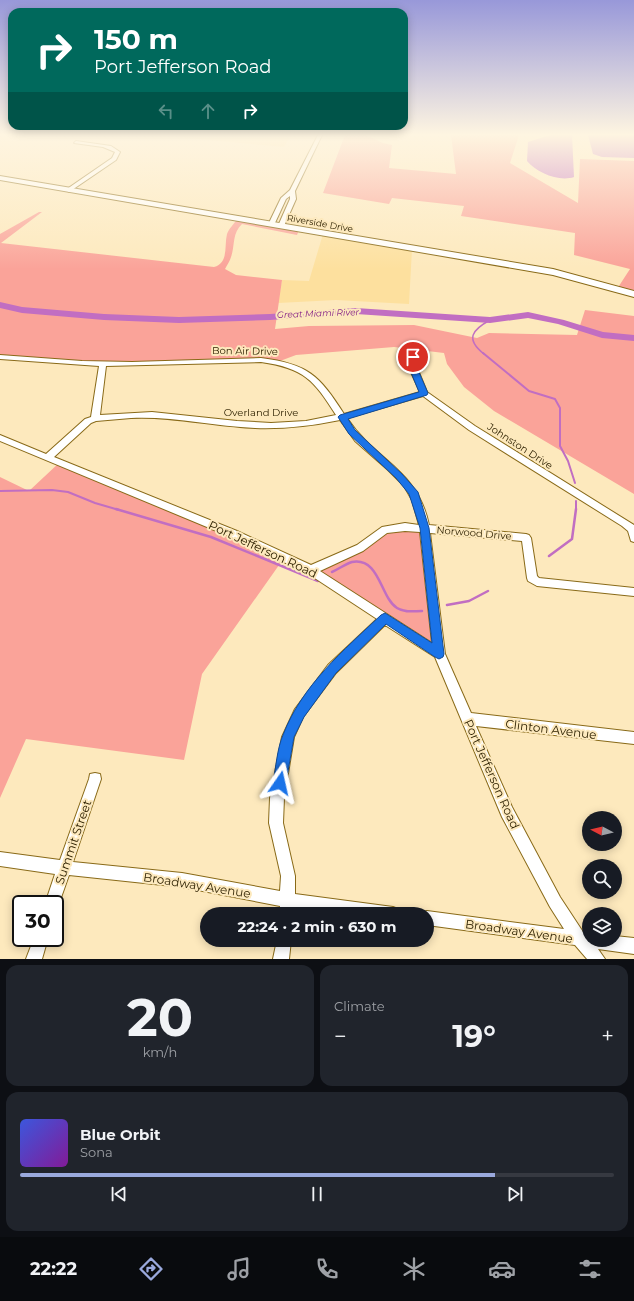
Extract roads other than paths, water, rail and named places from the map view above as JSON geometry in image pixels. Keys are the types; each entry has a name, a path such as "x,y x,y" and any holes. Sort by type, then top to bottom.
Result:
{"main road":[{"name":"Riverside Drive","path":"10,180 553,272 634,294"}],"street":[{"path":"69,190 84,180"},
{"path":"271,224 284,198 292,191 298,180"},
{"path":"281,226 293,199 292,191"},
{"name":"Bon Air Drive","path":"0,357 102,364 262,360 280,361 307,372 323,387 352,432 399,476 413,492 425,528 439,654"},
{"path":"413,357 414,370 424,393"},
{"path":"48,457 88,421 95,418 102,364"},
{"name":"Overland Drive","path":"95,418 123,415 153,415 227,423 289,425 343,417 424,393"},
{"name":"Johnston Drive","path":"424,393 472,428 624,523 632,529 634,538"},
{"name":"Port Jefferson Road","path":"0,438 234,534 311,570 439,654 510,818 555,902 579,939 598,959"},
{"name":"Norwood Drive","path":"311,570 360,548 385,530 405,527 425,528 526,538 532,578 537,582 634,592"},
{"path":"288,907 288,876 276,823 277,798 288,737 300,713 332,669 385,618"},
{"name":"Clinton Avenue","path":"468,719 634,738"},
{"name":"Summit Street","path":"55,895 95,779"},
{"name":"Broadway Avenue","path":"0,859 64,868 182,880 288,907"},
{"name":"Broadway Avenue","path":"434,919 634,946"},
{"path":"34,959 38,947"},
{"path":"281,959 283,947"}],"waterway":[{"name":"Great Miami River","path":"0,305 22,310 104,317 179,320 270,317 356,311 490,320 528,315 560,322 602,335 634,338"},
{"path":"484,354 474,344 473,335 479,327 490,320"},
{"path":"483,353 529,391 555,399 560,408 560,446 568,461 575,483"},
{"path":"0,491 52,490 68,492 95,503 119,510"},
{"path":"576,501 576,509"},
{"path":"116,509 211,537 318,581"},
{"path":"549,556 572,539 576,509"},
{"path":"332,572 352,562 361,562 374,571 391,603 397,608 406,611 422,611"},
{"path":"447,605 469,601 488,591"}]}
